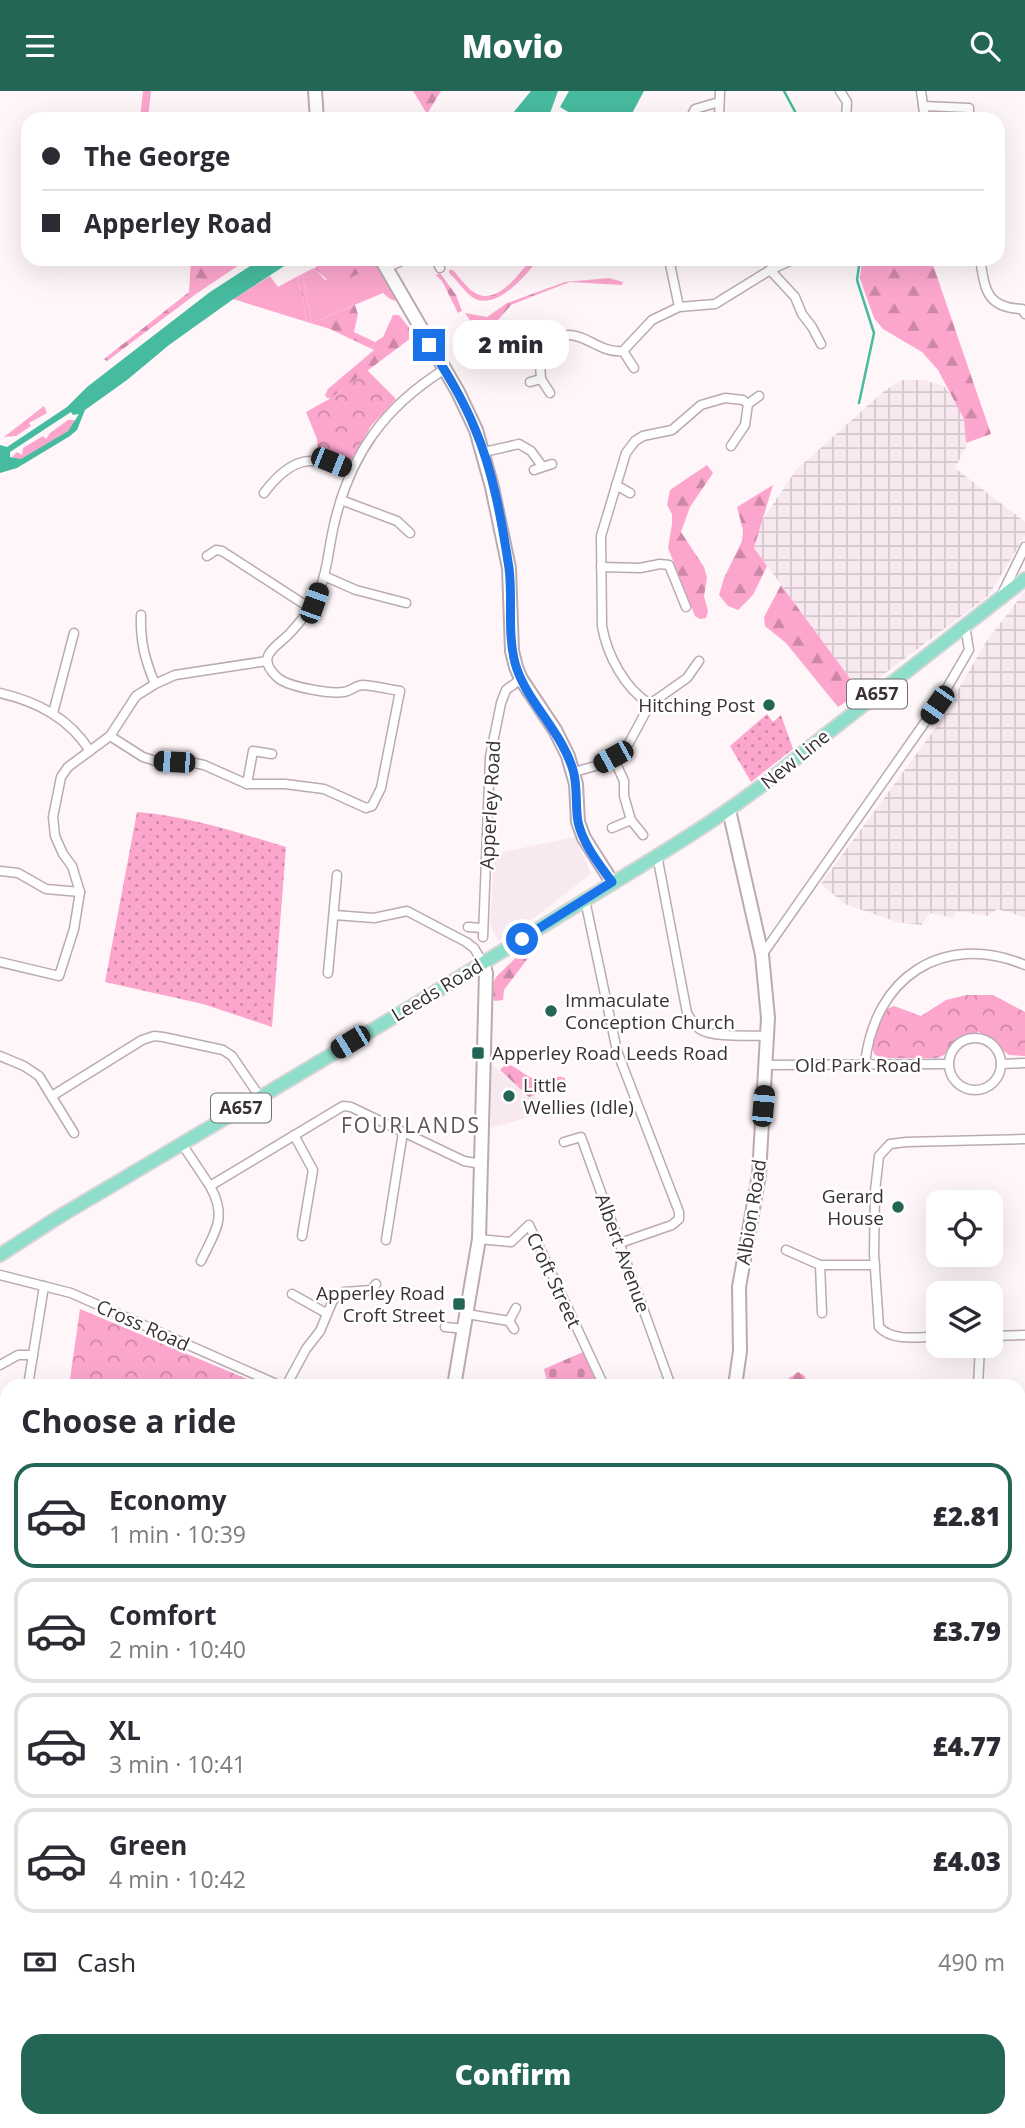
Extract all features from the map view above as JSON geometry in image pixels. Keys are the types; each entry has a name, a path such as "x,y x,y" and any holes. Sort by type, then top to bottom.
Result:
{"main road":[{"name":"New Line","path":"729,810 779,774 1025,579"},
{"name":"Leeds Road","path":"0,1255 483,963 729,810"}],"street":[{"path":"315,91 316,112"},
{"path":"719,112 720,91"},
{"path":"840,91 847,102 846,112"},
{"path":"922,91 924,112"},
{"path":"694,112 695,109 719,102"},
{"path":"923,106 969,108 969,112"},
{"path":"385,266 464,404 484,452 509,568 512,651 521,679 555,730 574,772 581,830 612,882"},
{"path":"670,266 679,307"},
{"path":"539,350 567,335 612,352 623,351 652,320 679,307 715,304 779,266"},
{"path":"981,266 985,286 997,305 1024,309"},
{"path":"770,270 795,297 802,314 821,344"},
{"path":"527,342 539,350"},
{"path":"539,350 541,379 550,393"},
{"path":"623,351 634,368"},
{"path":"267,661 272,647 290,634 310,608 324,576 341,500 352,470 376,428 394,407 444,369"},
{"path":"530,382 541,379"},
{"path":"731,446 745,425 748,404 760,396"},
{"path":"650,704 636,696 604,638 601,536 626,453 635,441 643,436 672,430 701,405 715,400 735,399 748,404"},
{"path":"484,452 519,444 531,451 538,468 552,464"},
{"path":"264,493 284,470 298,463 316,459 352,470"},
{"path":"616,485 630,492"},
{"path":"341,500 397,521 410,533"},
{"path":"998,602 1025,547"},
{"path":"207,556 216,550 222,551 310,608"},
{"path":"601,567 640,568 669,565 686,607"},
{"path":"324,576 355,590 406,603"},
{"path":"141,615 140,636 144,656 155,684"},
{"path":"762,955 937,705 969,650 965,625"},
{"path":"54,713 74,633"},
{"path":"0,962 59,976 74,929 80,893 72,866 55,837 53,817 57,789 68,767 110,737 136,696 155,684 175,675 267,661"},
{"path":"110,737 143,757 159,762 204,765 247,784 285,784 324,789 366,808 372,806 381,788 400,691 360,685 344,692 317,690 286,683 277,677 267,661"},
{"path":"574,772 599,765 629,743 650,704 687,678 699,661"},
{"name":"Apperley Road","path":"468,927 483,933 490,757 506,690 521,679"},
{"path":"0,693 30,701 54,713 81,737 90,751"},
{"path":"247,784 253,751 272,754"},
{"path":"613,757 624,781 624,796 631,820 643,835"},
{"name":"Albion Road","path":"729,810 762,955 768,1018 759,1175 739,1287 740,1350 736,1379"},
{"path":"612,828 631,820"},
{"path":"657,855 687,1013 693,1024 702,1031 713,1033 768,1036"},
{"path":"0,871 18,873 46,889 80,893"},
{"path":"328,973 337,875"},
{"path":"584,900 617,1051 679,1212 679,1219 673,1225 620,1243"},
{"path":"334,915 374,918 407,911 474,948 486,974 479,1239 455,1379"},
{"path":"864,1065 867,1043 884,1002 902,979 922,966 941,957 982,953 1006,957 1025,965"},
{"path":"52,1096 142,1040 154,1037 223,1050 232,1056 260,1097"},
{"name":"Old Park Road","path":"970,1038 979,1038 995,1047 1001,1064 996,1080 989,1086 972,1090 958,1083 949,1064 955,1047 970,1038"},
{"path":"0,1056 38,1076 74,1133"},
{"path":"1001,1064 1025,1063"},
{"name":"Old Park Road","path":"767,1065 949,1064"},
{"path":"210,1186 343,1106 351,1107 464,1161 481,1164"},
{"path":"386,1240 403,1132"},
{"path":"294,1135 313,1170 302,1235"},
{"name":"Albert Avenue","path":"564,1142 581,1137 669,1379"},
{"path":"926,1336 900,1337 879,1327 875,1265 876,1171 879,1156 890,1144 906,1142 1025,1139"},
{"path":"182,1144 219,1202 217,1226 201,1261"},
{"name":"Croft Street","path":"479,1239 510,1242 528,1225 601,1379"},
{"path":"786,1250 820,1265 875,1265"},
{"path":"820,1265 822,1313"},
{"name":"Cross Road","path":"0,1276 71,1293 267,1379"},
{"path":"287,1379 320,1331 333,1300 344,1292 371,1290 376,1284"},
{"path":"30,1379 44,1286"},
{"path":"292,1294 326,1313"},
{"path":"509,1321 516,1308"},
{"path":"467,1314 509,1321 514,1329"},
{"path":"445,1327 465,1329"},
{"path":"1003,1336 1025,1335"},
{"path":"0,1364 18,1355 33,1355"},
{"path":"979,1379 980,1358"}],"shaded area":[{"path":"531,91 558,91 550,112 514,112"},
{"path":"569,91 644,91 633,112 568,112 560,107"},
{"path":"250,266 284,266 169,345 85,410 77,430 70,436 17,468 0,473 0,445 7,447 67,407 87,387 210,292","holes":["71,412 73,415 79,414 68,431 21,459 10,457 10,452"]},
{"path":"902,380 923,380 944,386 955,400 964,419 967,445 955,468 1025,522 1025,536 988,596 860,692 754,548 763,519 796,470 884,391"},
{"path":"1025,591 1025,917 997,909 988,916 956,911 953,918 930,913 921,925 897,922 845,904 821,884 937,726 986,642"},
{"path":"575,837 591,874 526,924 499,941 490,926 494,854"},
{"name":"Little Wellies (Idle)","path":"491,1064 529,1097 536,1095 542,1113 491,1128"}],"green space":[{"path":"143,91 151,91 149,112 141,112"},
{"path":"413,91 441,91 428,112"},
{"path":"191,266 238,266 107,361 104,359 189,292"},
{"path":"378,266 396,301 383,292 368,269 334,286 314,268"},
{"path":"526,266 532,266 510,290 490,300 481,301 466,292 449,270 453,270 472,291 489,296 498,293"},
{"path":"861,266 933,266 991,434 966,443 964,419 938,370 922,352 883,329 874,318 860,279"},
{"path":"314,268 325,280 368,268 383,293 312,323 302,274"},
{"path":"440,273 456,295 462,311 458,313 442,281 436,275"},
{"path":"302,274 312,323 355,305 358,314 354,332 375,342 383,337 393,315 399,315 415,335 331,398 327,398 325,395 328,389 374,350 330,329 307,322 298,276"},
{"path":"270,276 278,287 298,276 307,322 233,299"},
{"path":"609,278 623,282 622,285 570,282 511,305 484,336 479,334 465,313 487,317 507,303 565,282"},
{"path":"367,370 396,399 371,426 348,465 318,457 317,439 306,412 331,398"},
{"path":"44,406 47,413 29,423 31,426 16,436 4,437"},
{"path":"68,420 75,422 68,431 21,460 12,457 17,452 22,455 23,448 43,436 46,439"},
{"path":"707,465 713,473 690,507 681,532 704,567 707,578 704,596 708,611 706,618 700,619 695,616 668,548 672,514 667,505 670,490"},
{"path":"773,485 754,548 767,566 753,595 738,610 728,606 719,595 742,541 743,530 737,507"},
{"path":"781,585 860,692 838,707 786,643 765,626 764,617"},
{"path":"767,714 773,722 781,715 793,749 751,782 730,746"},
{"path":"137,812 193,821 286,847 272,1027 203,1004 105,982"},
{"path":"536,938 540,942 504,990 503,1000 495,1001 492,998 492,986 496,977"},
{"path":"966,995 993,995 1025,1012 1025,1056 1009,1055 979,1032 957,1038 944,1055 937,1058 881,1058 874,1054 874,1037 884,1010 894,1006 921,1016 946,1000"},
{"path":"506,1064 537,1079 565,1078 566,1084 529,1097 500,1070"},
{"path":"80,1309 247,1379 70,1379"},
{"path":"583,1352 595,1379 546,1379 544,1369"},
{"path":"798,1372 806,1379 788,1379"}],"waterway":[{"path":"784,91 795,112"},
{"path":"859,266 857,280 874,333 859,403"}],"place":[{"name":"Hitching Post","path":"769,705"},
{"name":"Immaculate Conception Church","path":"551,1011"},
{"name":"Apperley Road Leeds Road","path":"478,1053"},
{"name":"Little Wellies (Idle)","path":"509,1096"},
{"name":"Gerard House","path":"898,1207"},
{"name":"Apperley Road Croft Street","path":"459,1304"}],"district":[{"name":"FOURLANDS","path":"411,1126"}],"route":[{"path":"429,345 458,392 484,452 509,568 512,651 516,667 555,730 568,757 576,784 578,822 597,861 612,882 522,939"}]}
